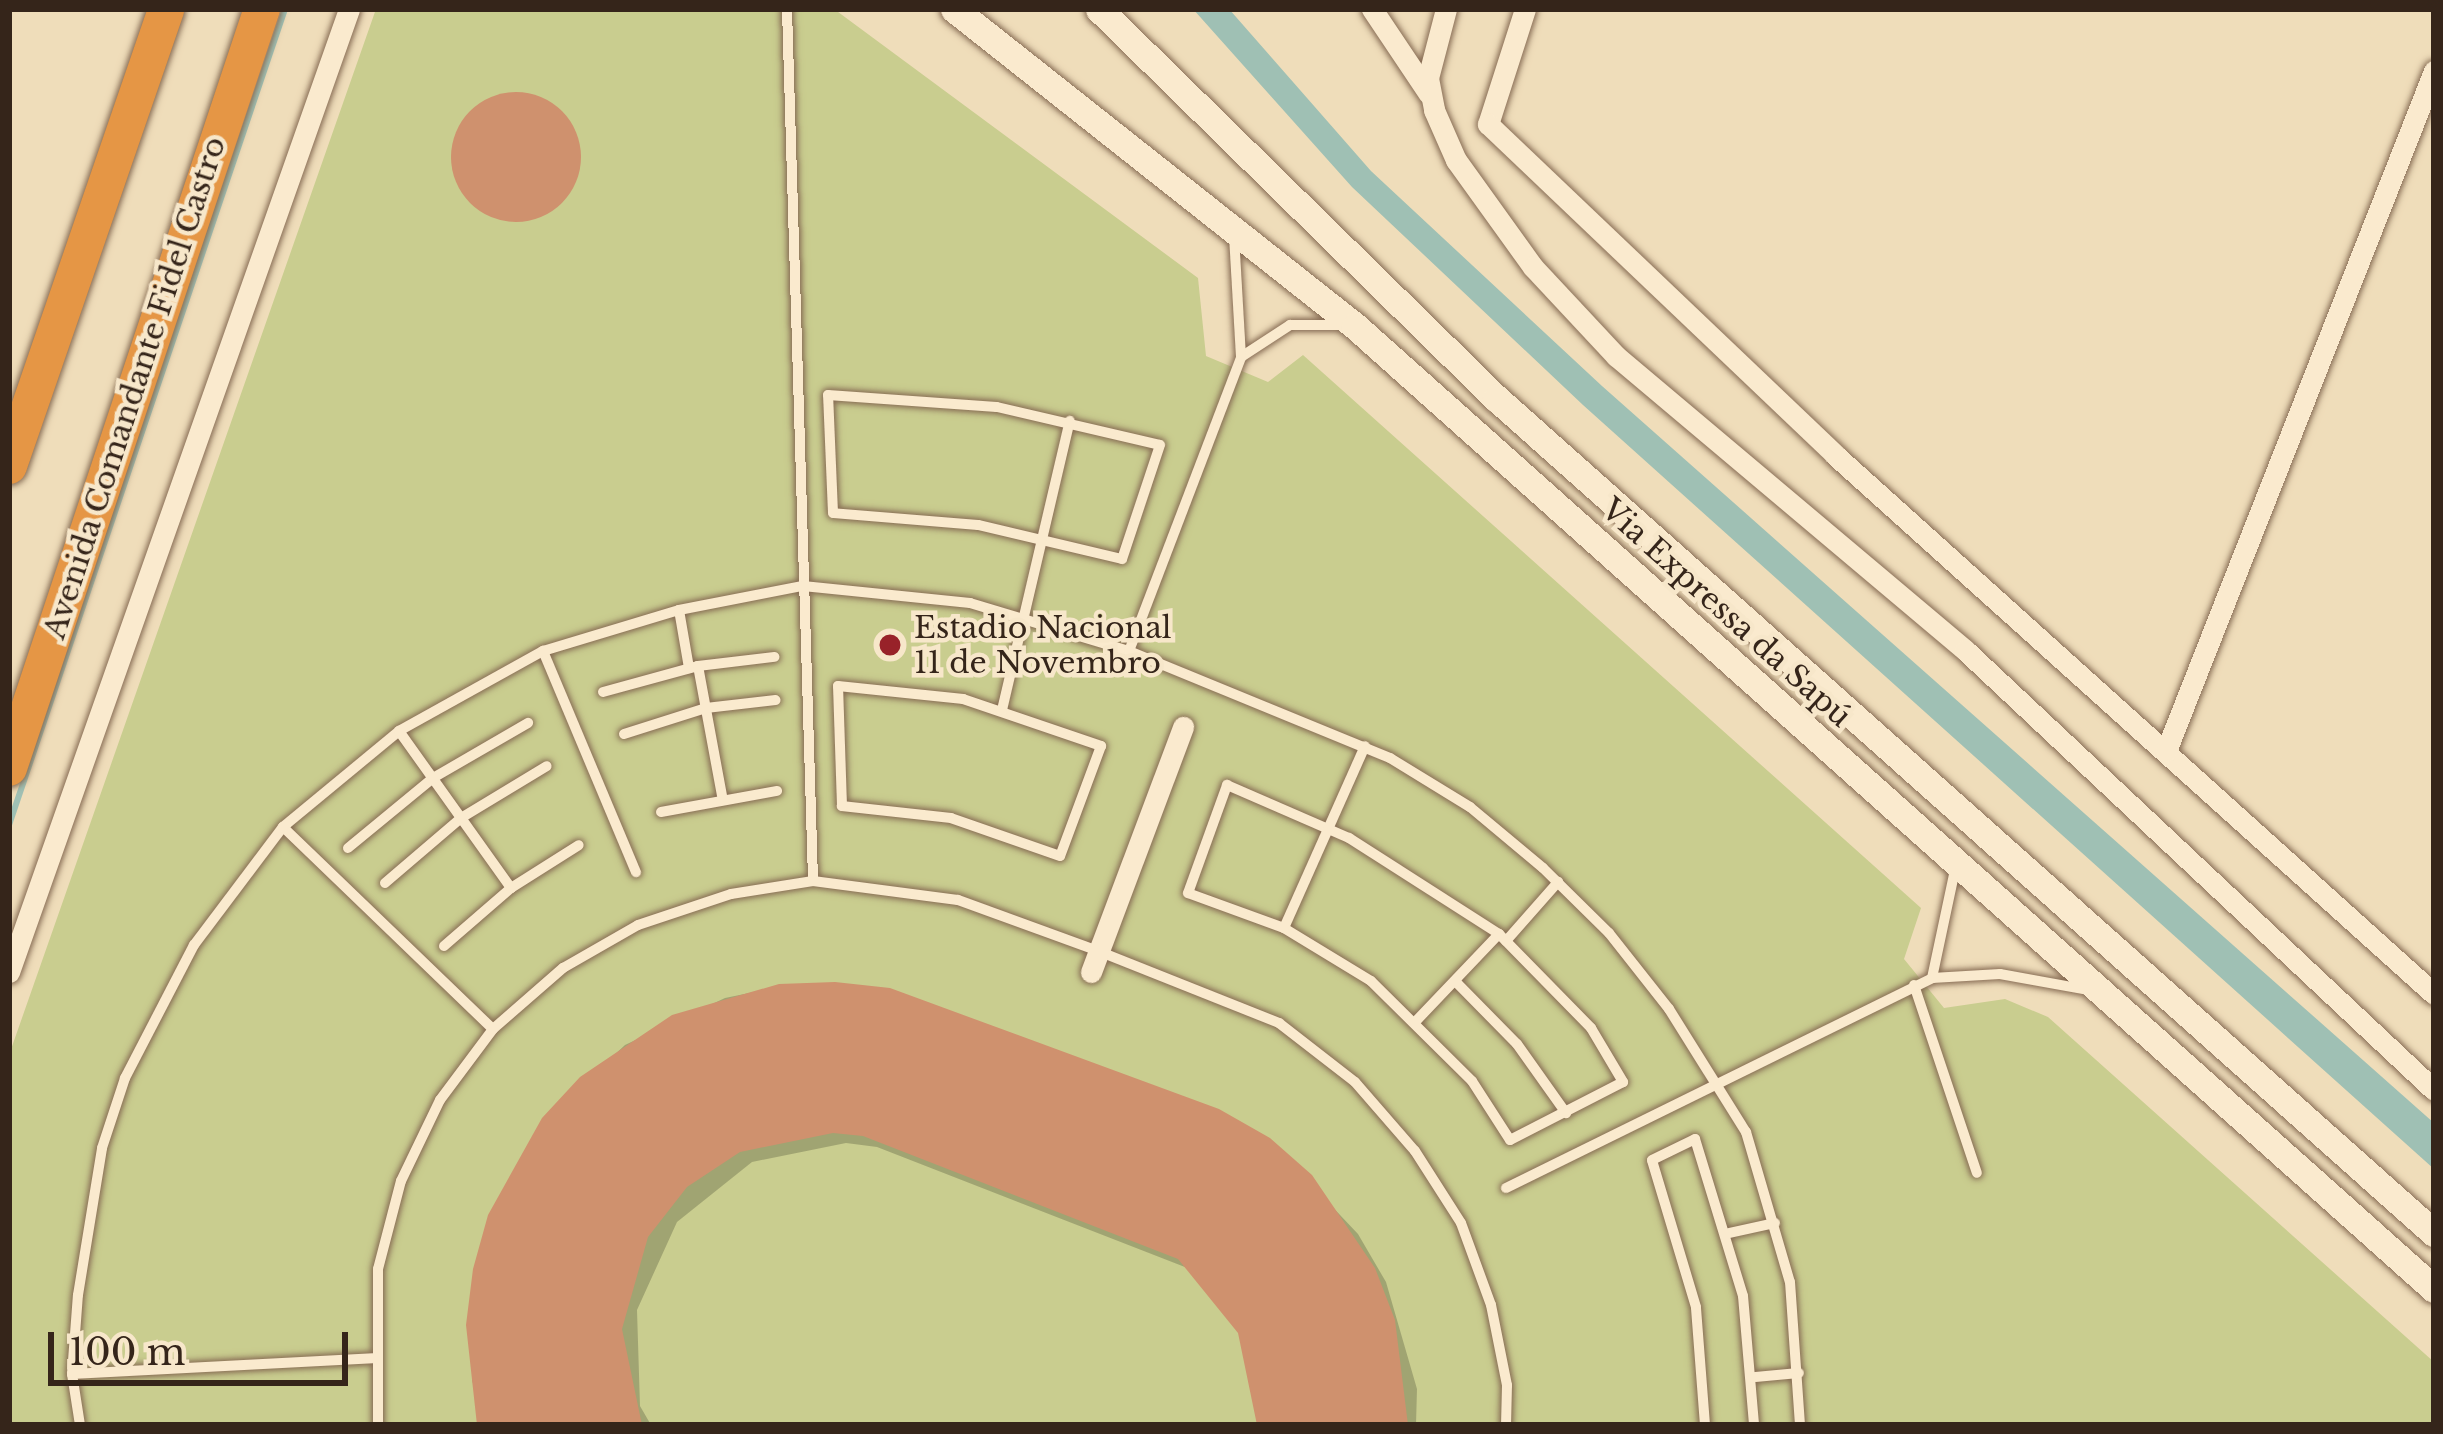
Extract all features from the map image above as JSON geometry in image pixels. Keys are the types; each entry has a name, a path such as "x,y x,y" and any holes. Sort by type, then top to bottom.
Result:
{"highway":[{"path":"9,466 166,9"},
{"name":"Avenida Comandante Fidel Castro","path":"12,754 262,9"}],"main road":[{"name":"Via Expressa da Sapú","path":"1099,9 1496,398 2434,1233"},
{"name":"Via Expressa da Sapú","path":"956,10 1355,326 2434,1289"}],"street":[{"path":"9,972 349,9"},
{"path":"1372,9 1429,94 1456,160 1533,267 1616,356 1965,650 2434,1090"},
{"path":"1429,94 1446,9"},
{"path":"1525,9 1488,124 1835,454 2434,994"},
{"path":"2166,751 2434,71"},
{"path":"1094,962 1184,728"}],"lane":[{"path":"787,9 813,881"},
{"path":"1129,651 1241,357 1232,227"},
{"path":"1241,357 1290,326 1355,326"},
{"path":"828,395 911,397 1070,421 1160,445 1122,559 1043,536 833,513 828,395"},
{"path":"1003,710 1070,421"},
{"path":"80,1425 72,1374 88,1219 125,1078 194,945 283,827 399,731 543,651 679,610 803,586 914,594 1024,616 1129,651 1366,746 1470,807 1558,881 1610,933 1719,1086 1746,1132 1790,1282 1799,1425"},
{"path":"679,610 706,708 722,796"},
{"path":"543,651 637,872"},
{"path":"603,692 693,667 774,657"},
{"path":"838,686 1003,710 1101,746 1060,856 951,818 842,806 838,686"},
{"path":"624,734 706,708 776,700"},
{"path":"348,848 433,778 528,723"},
{"path":"399,731 511,888"},
{"path":"1284,928 1366,746"},
{"path":"385,883 461,818 548,766"},
{"path":"1227,785 1329,828 1503,938 1591,1028 1624,1082 1510,1140 1472,1081 1417,1020 1358,971 1284,928 1188,892 1227,785"},
{"path":"661,812 722,796 777,790"},
{"path":"283,827 493,1029"},
{"path":"444,946 511,888 579,845"},
{"path":"1932,978 1956,862"},
{"path":"378,1425 373,1358 378,1269 401,1181 440,1100 493,1029 562,968 638,925 731,894 813,881 958,900 1094,962 1280,1024 1355,1082 1415,1151 1461,1223 1491,1305 1507,1385 1506,1425"},
{"path":"1417,1020 1558,881"},
{"path":"1506,1188 1932,978 2000,974 2105,993"},
{"path":"1455,981 1517,1044 1566,1113"},
{"path":"1915,985 1977,1173"},
{"path":"1705,1425 1696,1307 1652,1160 1695,1139 1729,1234 1755,1377 1754,1425"},
{"path":"1729,1234 1774,1223"},
{"path":"72,1374 373,1358"},
{"path":"1755,1377 1799,1373"}],"green space":[{"name":"Estadio Nacional 11 de Novembro","path":"376,9 834,9 1198,278 1206,356 1268,382 1303,355 1921,908 1904,959 1944,1008 2005,999 2048,1017 2434,1362 2434,1425 9,1425 9,1055"}],"water":[{"path":"1193,9 1229,9 1371,171 1602,386 2434,1123 2434,1169 1583,405 1352,187"}],"building":[{"path":"516,92 541,97 562,111 576,132 581,157 576,182 562,203 541,217 516,222 491,217 470,203 456,182 451,157 456,132 470,111 491,97"},
{"path":"835,982 890,988 1219,1109 1270,1138 1312,1175 1375,1268 1395,1320 1408,1425 1257,1425 1238,1333 1178,1259 863,1136 833,1133 740,1152 687,1187 648,1237 622,1329 642,1425 477,1425 466,1325 473,1269 488,1215 542,1118 580,1077 672,1015 779,984"}],"waterway":[{"path":"9,825 285,9"}],"place":[{"name":"Estadio Nacional 11 de Novembro","path":"890,645"}]}
